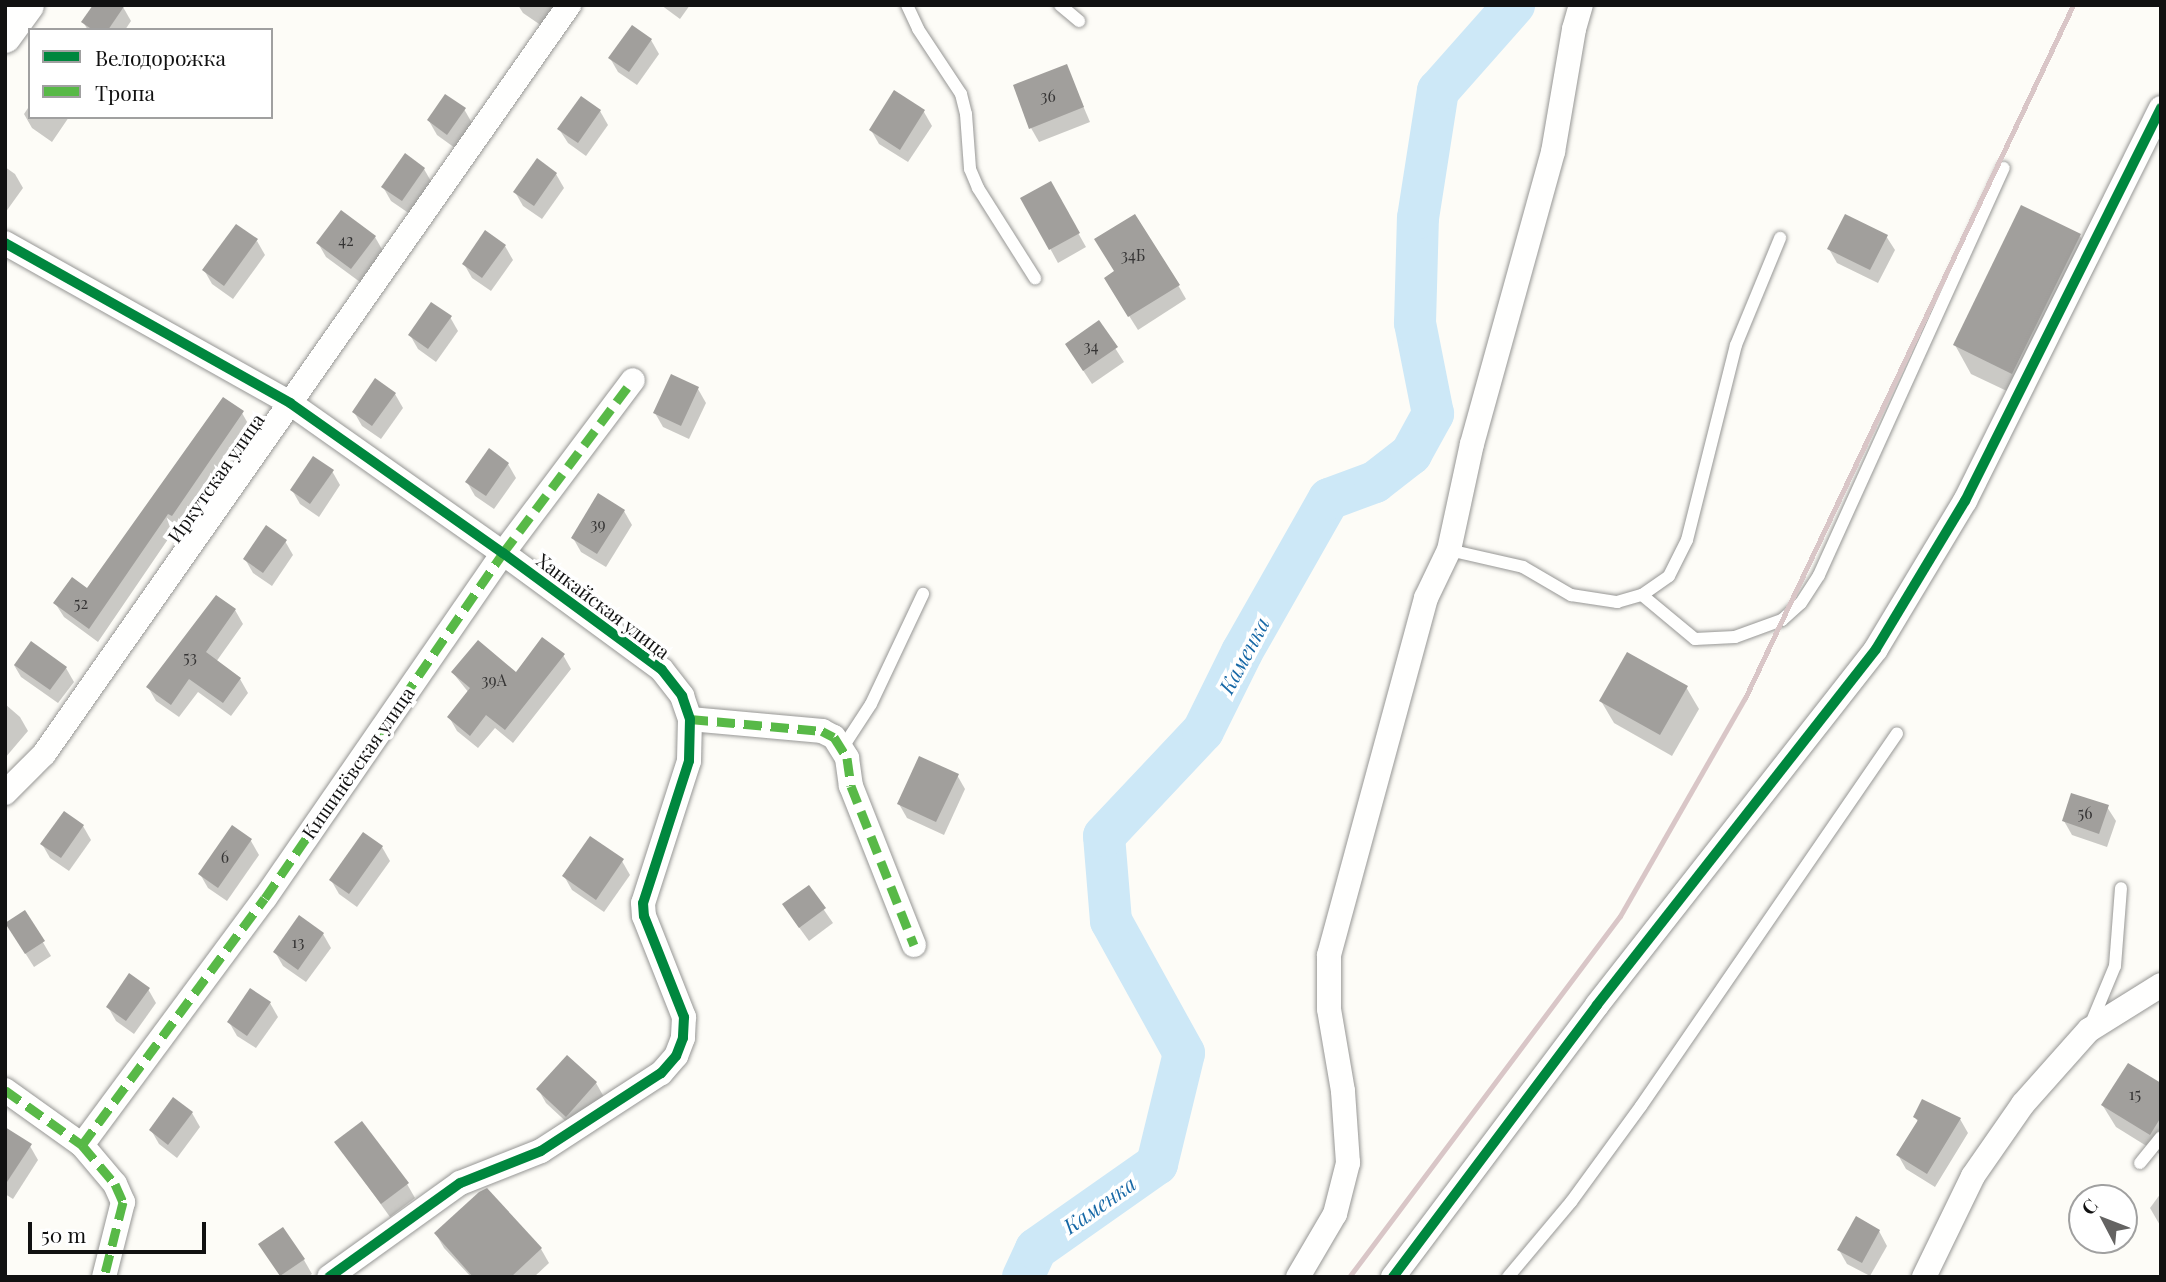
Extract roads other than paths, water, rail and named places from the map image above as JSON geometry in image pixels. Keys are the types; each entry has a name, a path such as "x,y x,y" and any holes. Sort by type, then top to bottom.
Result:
{"street":[{"path":"5,37 28,5"},
{"name":"Иркутская улица","path":"5,793 52,743 569,5"},
{"path":"1298,1277 1335,1214 1348,1163 1343,1091 1329,1009 1329,956 1426,598 1449,550 1472,444 1553,152 1574,29 1581,5"},
{"path":"1392,1277 1597,1005 1876,649 1965,501 2161,108"},
{"name":"Ханкайская улица","path":"5,243 290,403 503,553 662,670 682,696 690,719 689,761 643,903 645,916 684,1017 677,1055 661,1073 541,1151 460,1183 329,1277"},
{"name":"Кишинёвская улица","path":"82,1145 265,898 503,553 633,380"},
{"path":"690,719 822,731 843,747 851,786 914,945"},
{"path":"1924,1277 1973,1176 2022,1104 2089,1030 2161,985"},
{"path":"5,1090 82,1145 115,1184 123,1202 104,1277"}],"lane":[{"path":"907,5 918,29 961,94 967,114 970,169 978,188 1035,278"},
{"path":"1060,5 1079,21"},
{"path":"1642,595 1695,639 1735,637 1782,620 1801,603 1819,575 2004,168"},
{"path":"1449,550 1523,567 1572,595 1617,602 1642,595 1669,576 1687,540 1735,345 1780,238"},
{"path":"843,747 871,704 923,594"},
{"path":"1508,1277 1571,1202 1641,1106 1897,733"},
{"path":"2089,1030 2115,966 2121,888"},
{"path":"2140,1163 2161,1137"}],"waterway":[{"name":"Каменка","path":"1023,1277 1036,1249 1157,1164 1184,1053 1111,921 1104,836 1203,731 1242,652 1329,499 1375,482 1411,454 1433,414 1415,323 1418,218 1438,91 1514,5"}],"railway":[{"path":"1349,1277 1620,916 1745,698 2073,5"}]}
